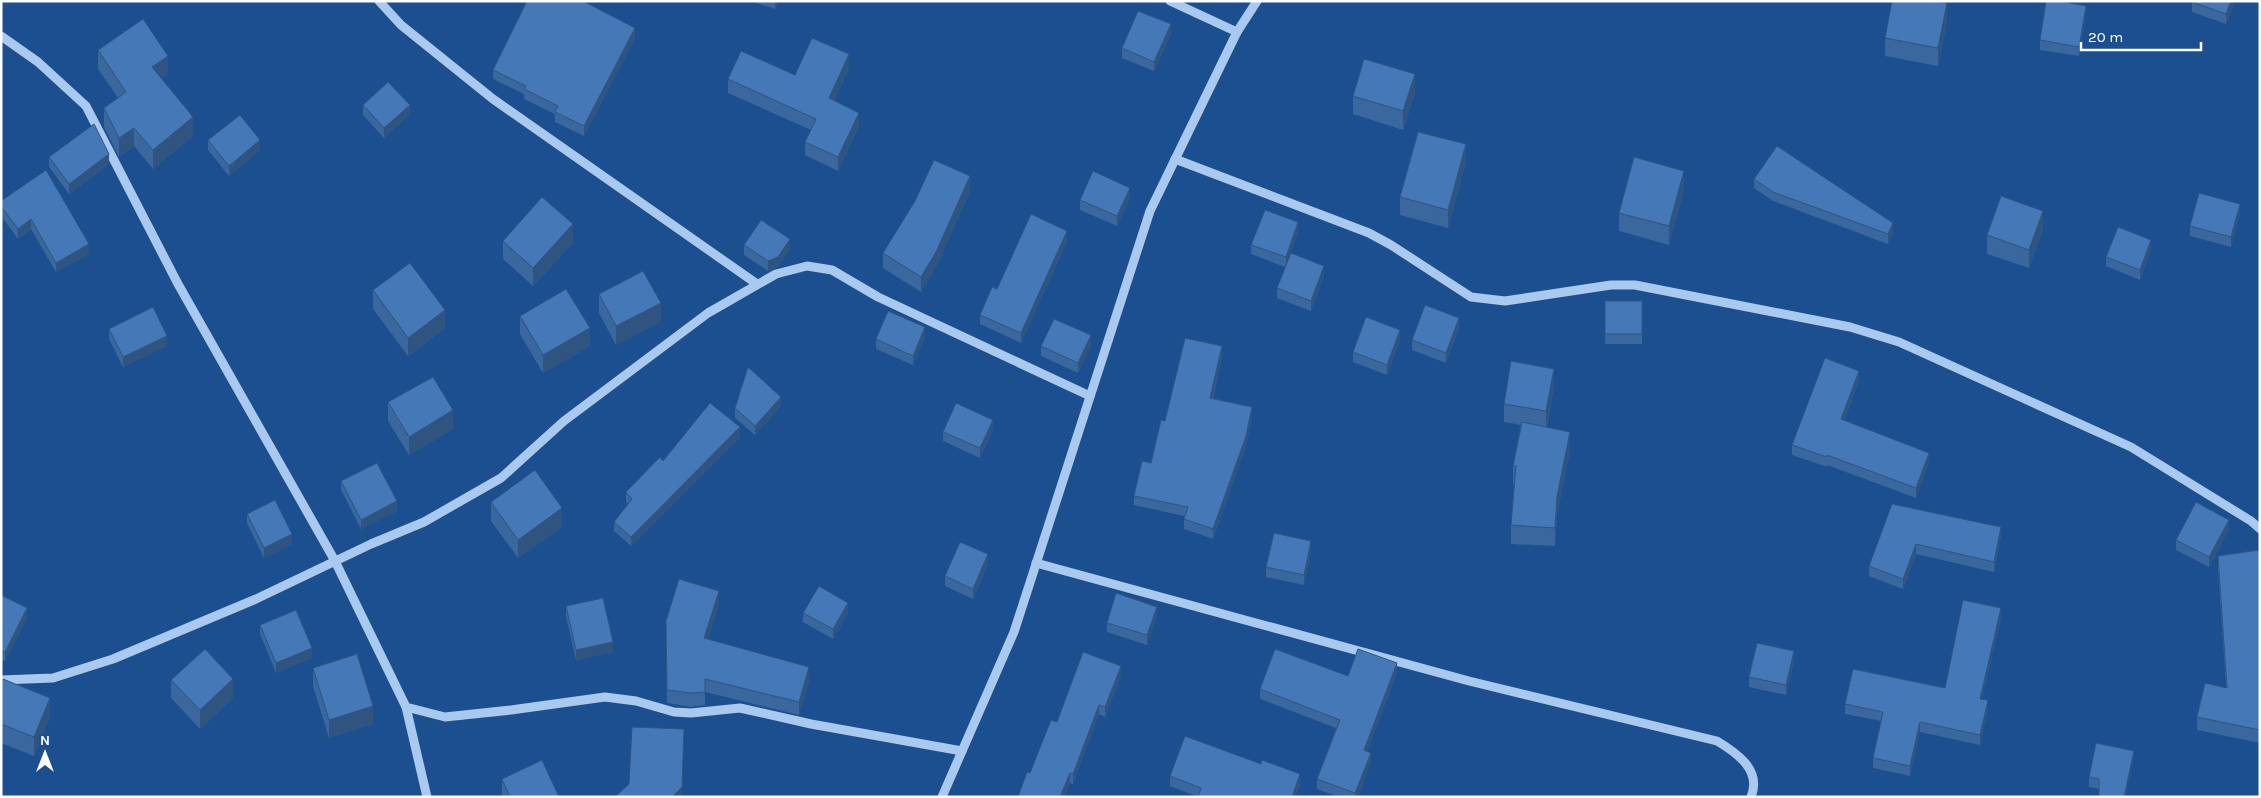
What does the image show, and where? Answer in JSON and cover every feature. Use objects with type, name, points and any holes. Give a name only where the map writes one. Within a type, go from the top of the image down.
[{"type":"street","points":[[379,1],[401,25],[493,98],[757,284]]},
{"type":"street","points":[[1170,1],[1237,32]]},
{"type":"street","points":[[942,797],[1014,632],[1150,211],[1237,32],[1257,1]]},
{"type":"street","points":[[1,36],[38,62],[86,106],[178,284],[335,561],[406,707],[427,797]]},
{"type":"street","points":[[1175,159],[1370,233],[1472,297],[1505,301],[1611,286],[1635,285],[1850,327],[1899,342],[2131,447],[2256,520],[2260,529]]},
{"type":"street","points":[[1,680],[53,678],[113,659],[256,599],[335,561],[424,522],[501,478],[564,421],[708,313],[776,274],[807,266],[832,270],[878,297],[1090,396]]},
{"type":"street","points":[[1036,563],[1469,680],[1717,741],[1738,754],[1749,767],[1754,790],[1751,797]]},
{"type":"street","points":[[406,707],[445,717],[605,697],[636,701],[682,712],[740,708],[811,724],[962,751]]},
{"type":"building","points":[[527,1],[583,1],[635,28],[584,126],[555,112],[558,106],[524,89],[526,86],[493,70]]},
{"type":"building","points":[[1892,1],[1938,1],[1947,3],[1938,48],[1885,38]]},
{"type":"building","points":[[2046,1],[2060,1],[2086,6],[2079,47],[2040,40]]},
{"type":"building","points":[[2192,1],[2231,1],[2226,14]]},
{"type":"building","points":[[1138,11],[1171,24],[1154,62],[1122,48]]},
{"type":"building","points":[[143,19],[168,56],[152,67],[193,117],[153,150],[134,128],[119,138],[104,108],[126,92],[98,50]]},
{"type":"building","points":[[812,38],[849,54],[829,98],[859,113],[838,157],[805,142],[816,119],[728,79],[741,51],[795,75]]},
{"type":"building","points":[[1364,59],[1415,74],[1403,111],[1353,96]]},
{"type":"building","points":[[388,82],[410,105],[384,128],[363,105]]},
{"type":"building","points":[[240,115],[260,140],[229,166],[208,140]]},
{"type":"building","points":[[94,124],[109,154],[69,184],[49,157]]},
{"type":"building","points":[[1418,132],[1466,144],[1448,210],[1400,197]]},
{"type":"building","points":[[1777,146],[1893,223],[1888,234],[1773,192],[1754,179]]},
{"type":"building","points":[[1634,157],[1684,171],[1669,226],[1619,213]]},
{"type":"building","points":[[934,160],[970,176],[936,252],[921,277],[883,253],[915,201]]},
{"type":"building","points":[[46,170],[89,244],[56,263],[31,219],[18,229],[1,206],[1,201]]},
{"type":"building","points":[[1093,171],[1130,188],[1117,216],[1080,200]]},
{"type":"building","points":[[2199,193],[2240,204],[2231,237],[2190,226]]},
{"type":"building","points":[[2001,196],[2043,211],[2029,250],[1987,235]]},
{"type":"building","points":[[542,197],[573,224],[533,268],[503,241]]},
{"type":"building","points":[[1265,210],[1298,222],[1286,257],[1251,245]]},
{"type":"building","points":[[1031,214],[1067,231],[1021,333],[980,315],[992,287],[997,289]]},
{"type":"building","points":[[761,220],[790,239],[778,257],[768,261],[744,245]]},
{"type":"building","points":[[2118,227],[2151,240],[2140,270],[2106,257]]},
{"type":"building","points":[[1291,253],[1324,266],[1311,301],[1277,288]]},
{"type":"building","points":[[410,263],[445,310],[408,338],[373,290]]},
{"type":"building","points":[[643,271],[661,303],[616,326],[599,294]]},
{"type":"building","points":[[566,289],[590,328],[543,355],[520,316]]},
{"type":"building","points":[[1605,301],[1642,301],[1642,334],[1605,334]]},
{"type":"building","points":[[1425,305],[1459,318],[1446,353],[1412,340]]},
{"type":"building","points":[[153,307],[167,336],[123,357],[109,329]]},
{"type":"building","points":[[888,311],[925,327],[913,356],[876,339]]},
{"type":"building","points":[[1366,317],[1400,330],[1387,365],[1353,352]]},
{"type":"building","points":[[1054,319],[1091,335],[1078,363],[1041,346]]},
{"type":"building","points":[[1185,338],[1222,346],[1210,398],[1252,407],[1246,436],[1213,529],[1184,519],[1188,507],[1134,496],[1142,461],[1151,463],[1161,420],[1165,421]]},
{"type":"building","points":[[1825,358],[1859,371],[1841,419],[1929,453],[1916,488],[1827,455],[1827,457],[1792,445]]},
{"type":"building","points":[[1511,361],[1554,369],[1546,411],[1504,404]]},
{"type":"building","points":[[748,367],[781,397],[755,426],[735,408]]},
{"type":"building","points":[[433,377],[453,410],[409,437],[388,402]]},
{"type":"building","points":[[710,403],[740,427],[631,537],[614,522],[632,499],[626,492],[660,457],[663,461]]},
{"type":"building","points":[[956,403],[993,420],[980,448],[943,432]]},
{"type":"building","points":[[1522,422],[1570,432],[1557,496],[1555,528],[1511,525],[1516,466],[1513,466]]},
{"type":"building","points":[[377,463],[397,501],[361,520],[341,481]]},
{"type":"building","points":[[535,470],[562,508],[518,540],[491,502]]},
{"type":"building","points":[[275,500],[292,534],[264,548],[247,514]]},
{"type":"building","points":[[2196,502],[2229,520],[2209,557],[2176,540]]},
{"type":"building","points":[[1892,504],[2001,527],[1994,562],[1916,544],[1903,579],[1869,566]]},
{"type":"building","points":[[1274,533],[1311,541],[1304,575],[1266,567]]},
{"type":"building","points":[[960,542],[988,554],[973,589],[945,576]]},
{"type":"building","points":[[2259,550],[2260,730],[2197,717],[2205,683],[2227,688],[2218,556]]},
{"type":"building","points":[[679,579],[719,591],[704,638],[809,667],[799,702],[705,679],[705,692],[691,693],[667,690],[666,621]]},
{"type":"building","points":[[819,586],[848,603],[833,629],[803,613]]},
{"type":"building","points":[[1116,593],[1157,607],[1147,635],[1107,623]]},
{"type":"building","points":[[1,595],[27,608],[5,652],[1,650]]},
{"type":"building","points":[[603,598],[613,642],[576,650],[566,606]]},
{"type":"building","points":[[1963,600],[2001,608],[1980,699],[1988,700],[1980,735],[1920,722],[1910,766],[1873,758],[1883,712],[1845,704],[1853,669],[1945,688]]},
{"type":"building","points":[[296,610],[312,648],[276,663],[260,625]]},
{"type":"building","points":[[1757,643],[1794,651],[1786,685],[1749,677]]},
{"type":"building","points":[[205,649],[233,679],[200,710],[171,680]]},
{"type":"building","points":[[1275,649],[1348,676],[1358,649],[1397,663],[1364,750],[1371,753],[1355,793],[1317,779],[1340,720],[1260,689]]},
{"type":"building","points":[[1083,652],[1121,666],[1105,707],[1099,705],[1073,774],[1070,773],[1060,797],[1018,797],[1027,772],[1030,773],[1051,720],[1057,722]]},
{"type":"building","points":[[357,654],[373,706],[329,720],[313,668]]},
{"type":"building","points":[[3,679],[50,698],[34,737],[1,724],[1,683]]},
{"type":"building","points":[[632,727],[684,729],[682,787],[672,797],[615,797],[629,784]]},
{"type":"building","points":[[1185,736],[1261,764],[1262,760],[1300,774],[1292,797],[1198,797],[1201,788],[1170,776]]},
{"type":"building","points":[[2096,743],[2134,751],[2124,797],[2099,797],[2099,779],[2089,777]]},
{"type":"building","points":[[542,760],[559,797],[510,797],[502,779]]}]
